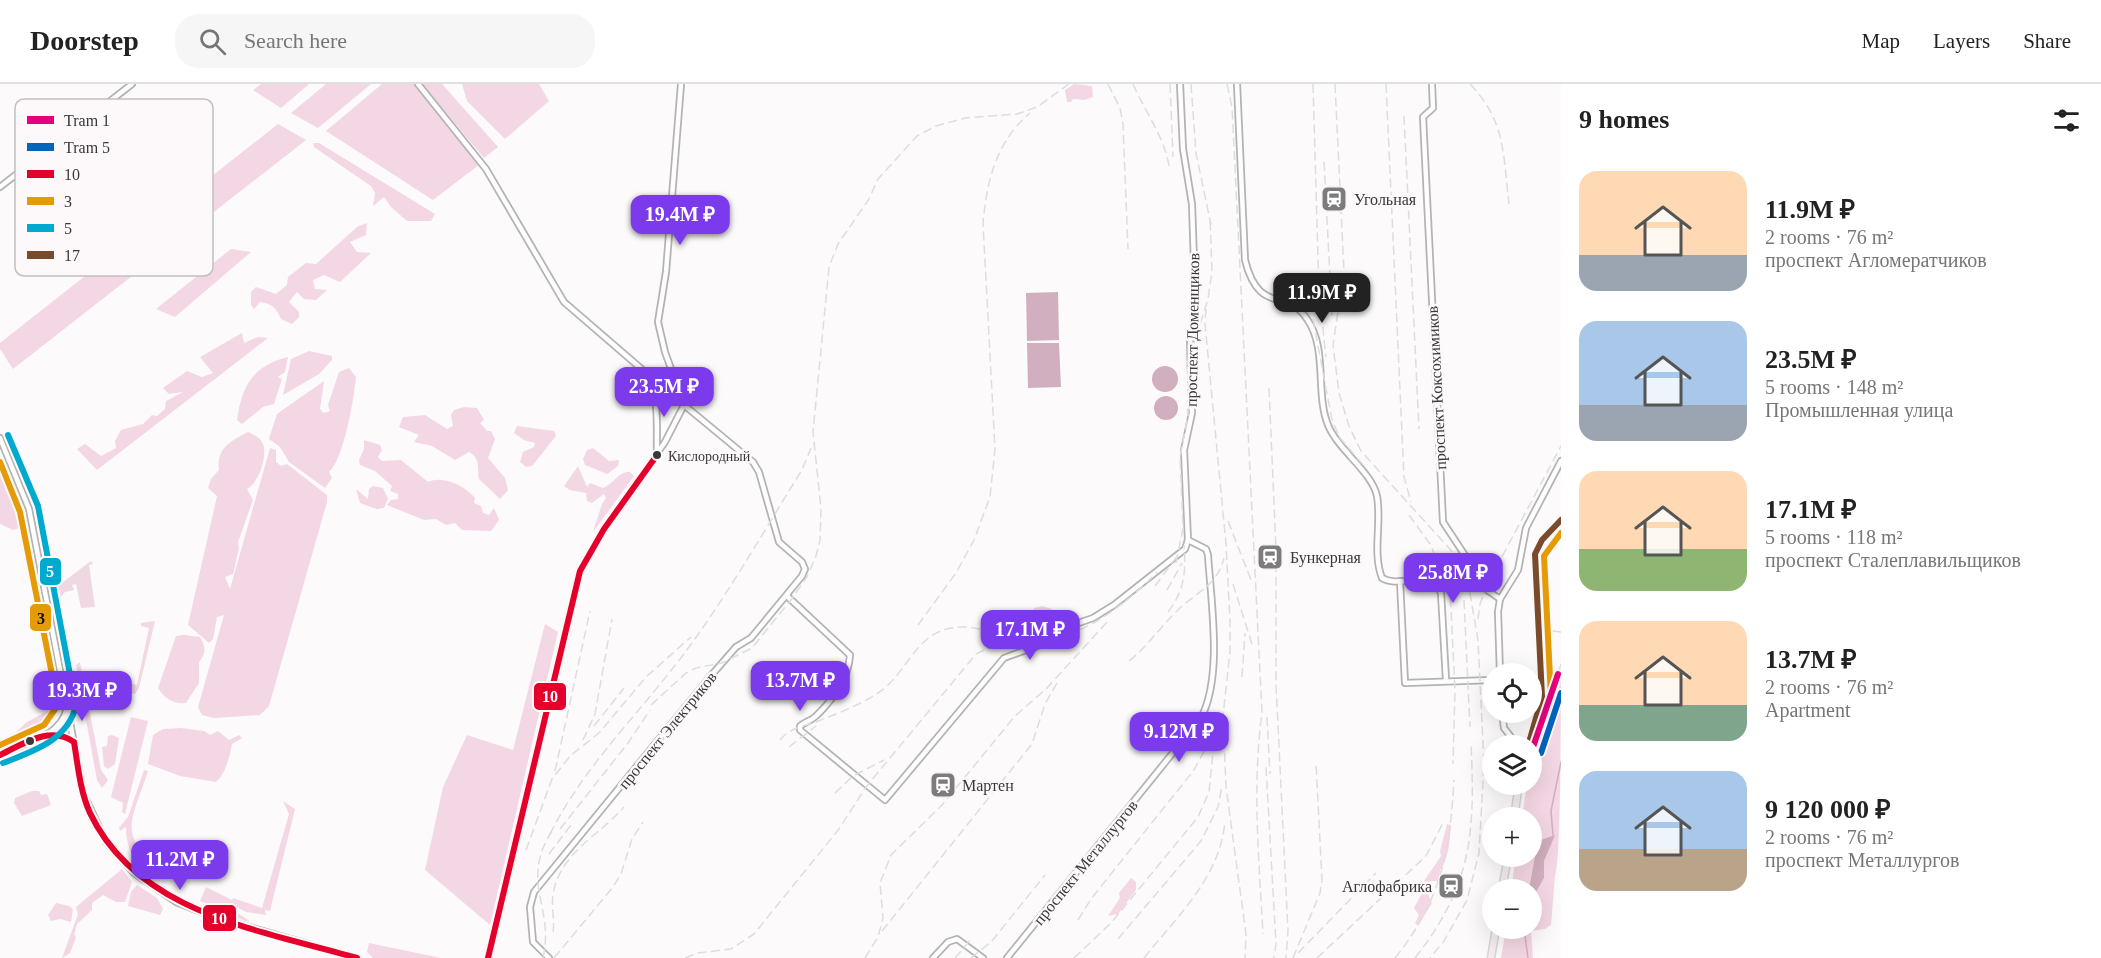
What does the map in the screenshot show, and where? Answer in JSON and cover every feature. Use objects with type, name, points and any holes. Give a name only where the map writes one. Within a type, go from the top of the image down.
[{"type":"main road","points":[[1531,735],[1542,697],[1535,554],[1542,540],[1561,520]]},
{"type":"main road","points":[[1491,958],[1494,939]]},
{"type":"street","points":[[113,99],[132,84]]},
{"type":"street","points":[[418,84],[486,169],[564,302],[644,371],[652,383],[657,401],[657,455]]},
{"type":"street","points":[[488,958],[580,571],[604,529],[657,455],[684,405],[664,352],[658,322],[666,272],[681,84]]},
{"type":"street","name":"проспект Доменщиков","points":[[1180,84],[1183,149],[1192,204],[1196,320],[1190,341],[1192,413],[1184,450],[1188,540]]},
{"type":"street","points":[[1237,84],[1245,260],[1250,281],[1263,294],[1296,308],[1307,319],[1318,353],[1322,402],[1327,423],[1335,440],[1366,478],[1377,496],[1379,570],[1382,578],[1388,581],[1427,580],[1438,587],[1446,680]]},
{"type":"street","name":"проспект Коксохимиков","points":[[1432,84],[1433,108],[1423,117],[1443,522],[1468,560],[1476,583],[1500,599]]},
{"type":"street","points":[[0,187],[15,175]]},
{"type":"street","name":"проспект Электриков","points":[[549,958],[533,942],[530,906],[534,892],[717,668],[736,646],[752,638],[787,596],[805,569],[802,562],[779,542],[759,472],[746,455],[684,405]]},
{"type":"street","points":[[0,438],[30,509],[84,795],[95,822],[114,852],[145,883],[176,902],[211,916],[357,958]]},
{"type":"street","points":[[1500,663],[1498,612],[1500,599],[1518,570],[1526,528],[1561,461]]},
{"type":"street","points":[[787,596],[850,655],[846,675],[838,687],[815,717],[800,726],[800,730],[885,800],[999,662],[1040,645],[1067,627],[1114,605],[1185,549],[1188,540]]},
{"type":"street","name":"проспект Металлургов","points":[[1007,958],[1201,718],[1207,707],[1212,689],[1208,555],[1206,549],[1188,540]]},
{"type":"street","points":[[1400,581],[1406,683],[1482,680]]},
{"type":"street","points":[[0,755],[47,734],[61,723],[67,706]]},
{"type":"street","points":[[47,734],[60,733],[74,742]]},
{"type":"street","points":[[933,958],[948,942],[961,940],[983,958]]},
{"type":"shaded area","points":[[261,84],[309,84],[281,108],[253,90]]},
{"type":"shaded area","points":[[326,84],[371,84],[318,128],[291,113]]},
{"type":"shaded area","points":[[382,84],[415,84],[480,164],[433,200],[326,131]]},
{"type":"shaded area","points":[[422,84],[442,84],[498,147],[484,158]]},
{"type":"shaded area","points":[[462,84],[539,84],[549,101],[505,139],[467,101]]},
{"type":"shaded area","points":[[1074,84],[1092,86],[1093,97],[1084,100],[1073,99],[1067,102],[1065,90]]},
{"type":"shaded area","points":[[278,124],[306,140],[213,213],[213,175]]},
{"type":"shaded area","points":[[313,143],[319,143],[435,214],[431,221],[407,221],[391,207],[384,197],[373,206],[375,193],[371,186],[314,147]]},
{"type":"shaded area","points":[[367,223],[366,235],[350,242],[357,252],[371,253],[340,282],[324,275],[313,280],[315,289],[327,290],[316,300],[304,299],[297,292],[289,302],[299,312],[299,317],[292,324],[281,319],[271,305],[260,302],[254,309],[251,305],[251,292],[256,287],[276,294],[287,285],[288,277],[306,263],[316,264],[357,227]]},
{"type":"shaded area","points":[[231,249],[251,252],[175,317],[156,309],[197,276],[213,276],[213,263]]},
{"type":"shaded area","points":[[85,276],[132,276],[13,369],[0,349],[0,343]]},
{"type":"shaded area","points":[[1058,292],[1059,340],[1027,341],[1026,293]]},
{"type":"shaded area","points":[[242,333],[244,343],[258,337],[268,338],[97,470],[77,449],[85,444],[101,456],[116,448],[115,441],[121,430],[143,424],[152,415],[157,416],[165,409],[166,401],[183,392],[169,394],[163,388],[187,371],[202,377],[213,373],[200,357]]},
{"type":"shaded area","points":[[1027,343],[1059,343],[1061,387],[1028,388]]},
{"type":"shaded area","points":[[309,351],[332,356],[332,360],[319,374],[283,395],[291,359]]},
{"type":"shaded area","points":[[288,357],[285,372],[278,377],[282,379],[274,404],[263,407],[242,424],[237,420],[239,408],[251,379],[266,366]]},
{"type":"shaded area","points":[[1165,366],[1174,370],[1178,379],[1174,388],[1165,392],[1156,388],[1152,379],[1156,370]]},
{"type":"shaded area","points":[[349,368],[356,377],[351,413],[344,442],[329,472],[332,478],[325,488],[289,462],[280,447],[269,439],[277,414],[324,381],[320,409],[323,413],[330,411],[328,405],[339,372]]},
{"type":"shaded area","points":[[1166,396],[1175,399],[1178,408],[1175,417],[1166,420],[1157,417],[1154,408],[1157,399]]},
{"type":"shaded area","points":[[464,407],[477,408],[484,420],[480,423],[487,431],[491,431],[495,439],[488,458],[505,478],[508,490],[500,499],[479,479],[478,464],[469,452],[455,460],[432,446],[414,442],[419,435],[399,427],[403,417],[425,415],[447,429],[453,426],[451,415],[454,410]]},
{"type":"shaded area","points":[[517,426],[554,431],[556,436],[532,466],[526,467],[520,462],[523,452],[534,447],[535,443],[524,440],[514,433]]},
{"type":"shaded area","points":[[248,432],[257,436],[262,442],[264,455],[255,482],[247,489],[253,500],[238,542],[239,548],[233,574],[225,577],[230,589],[270,448],[276,450],[276,462],[281,466],[287,464],[327,495],[327,502],[269,706],[260,715],[214,718],[202,715],[198,707],[224,615],[217,617],[213,639],[209,643],[188,625],[217,496],[208,488],[211,479],[219,470],[222,451],[231,442]]},
{"type":"shaded area","points":[[364,440],[380,445],[382,450],[378,457],[382,461],[401,460],[428,482],[447,481],[466,489],[475,498],[474,503],[481,506],[483,513],[489,515],[494,508],[499,520],[491,531],[462,530],[455,523],[446,525],[436,519],[424,520],[387,505],[391,500],[398,499],[398,494],[390,491],[392,486],[375,471],[360,465]]},
{"type":"shaded area","points":[[593,448],[609,461],[619,460],[618,466],[607,474],[585,465],[583,459],[587,450]]},
{"type":"shaded area","points":[[578,466],[587,487],[590,483],[603,488],[626,472],[634,476],[593,532],[606,498],[604,494],[592,503],[587,501],[586,493],[570,490],[564,486]]},
{"type":"shaded area","points":[[0,469],[25,526],[13,530],[0,524]]},
{"type":"shaded area","points":[[373,486],[383,488],[388,499],[384,508],[376,509],[360,503],[356,489],[368,499],[369,489]]},
{"type":"shaded area","points":[[91,561],[93,564],[89,565],[95,607],[81,608],[76,584],[72,585],[74,590],[65,592],[59,599],[58,586]]},
{"type":"shaded area","points":[[1042,606],[1052,609],[1053,615],[1044,621],[1047,627],[1038,632],[1022,627],[1035,616],[1034,608]]},
{"type":"shaded area","points":[[155,621],[139,688],[135,694],[124,692],[121,686],[125,682],[137,685],[149,628],[141,626],[141,623]]},
{"type":"shaded area","points":[[545,624],[558,632],[490,925],[425,870],[443,787],[467,735],[513,750]]},
{"type":"shaded area","points":[[176,636],[200,637],[204,650],[199,662],[199,683],[186,703],[177,703],[170,700],[158,688]]},
{"type":"shaded area","points":[[80,662],[101,770],[108,780],[102,788],[97,780],[76,665]]},
{"type":"shaded area","points":[[1561,668],[1557,865],[1551,925],[1542,929],[1542,879],[1513,879],[1514,867],[1542,867],[1542,807],[1524,807],[1525,795],[1542,795],[1542,735],[1540,735]]},
{"type":"shaded area","points":[[55,707],[45,730],[44,726],[38,728],[0,749],[0,746],[17,737],[16,732],[27,722]]},
{"type":"shaded area","points":[[131,717],[148,721],[125,814],[122,812],[123,803],[111,797]]},
{"type":"shaded area","points":[[181,728],[204,731],[210,735],[218,731],[229,740],[239,735],[242,738],[232,744],[224,770],[216,782],[180,776],[148,764],[153,735],[163,729]]},
{"type":"shaded area","points":[[108,736],[119,738],[115,764],[108,769],[104,766],[102,747],[107,746]]},
{"type":"shaded area","points":[[144,770],[148,771],[133,814],[133,836],[149,858],[165,870],[162,877],[140,866],[128,845],[126,827],[120,831],[119,828],[128,817]]},
{"type":"shaded area","points":[[32,791],[39,791],[41,795],[47,794],[51,805],[22,816],[14,803],[15,798]]},
{"type":"shaded area","points":[[283,801],[295,809],[270,911],[265,910],[266,915],[246,912],[233,905],[234,911],[250,921],[245,921],[200,901],[206,887],[232,900],[233,898],[262,908],[289,814]]},
{"type":"shaded area","points":[[1447,824],[1451,825],[1447,855],[1440,870],[1439,881],[1431,881],[1428,894],[1432,903],[1418,926],[1415,923],[1419,915],[1414,908],[1421,895],[1418,890],[1441,856],[1440,851]]},
{"type":"shaded area","points":[[1555,835],[1544,861],[1542,882],[1542,879],[1531,879],[1533,867],[1542,867],[1542,840]]},
{"type":"shaded area","points":[[122,869],[132,882],[125,902],[116,902],[103,895],[92,903],[92,910],[77,924],[74,935],[76,937],[70,953],[62,958],[78,914],[76,907]]},
{"type":"shaded area","points":[[1131,878],[1136,882],[1136,890],[1118,914],[1108,916],[1120,898],[1119,893]]},
{"type":"shaded area","points":[[137,885],[157,898],[163,909],[160,915],[128,906],[131,892]]},
{"type":"shaded area","points":[[56,903],[73,909],[71,922],[60,919],[51,921],[48,915]]},
{"type":"shaded area","points":[[1504,939],[1532,939],[1533,958],[1501,958]]},
{"type":"shaded area","points":[[369,943],[441,958],[373,958],[367,952]]},
{"type":"waterway","points":[[1553,835],[1551,811],[1561,762]]},
{"type":"waterway","points":[[1525,939],[1528,958]]},
{"type":"tram line","points":[[1547,672],[1546,639],[1553,631],[1561,632]]},
{"type":"tram line","points":[[1558,674],[1561,664]]},
{"type":"tram line","name":"1","points":[[1537,735],[1558,674]]},
{"type":"tram line","name":"5","points":[[1542,750],[1561,693]]},
{"type":"railway","points":[[651,705],[686,673],[696,668],[722,663],[752,648],[807,577],[820,540],[821,508],[813,432],[829,267],[838,244],[869,199],[878,179],[917,136],[936,126],[965,118],[1017,114],[1037,107],[1069,84]]},
{"type":"railway","points":[[1108,84],[1120,108],[1123,124],[1128,249]]},
{"type":"railway","points":[[1133,84],[1159,134],[1169,166]]},
{"type":"railway","points":[[1170,84],[1173,157]]},
{"type":"railway","points":[[1191,84],[1196,153],[1211,225]]},
{"type":"railway","points":[[1227,84],[1232,107],[1262,713],[1257,795],[1263,934]]},
{"type":"railway","points":[[1313,84],[1319,293],[1326,357]]},
{"type":"railway","points":[[1335,84],[1344,271],[1333,345],[1339,393],[1349,426],[1361,451],[1458,558],[1468,582],[1478,640],[1484,763],[1479,853],[1467,900],[1444,941],[1430,958]]},
{"type":"railway","points":[[1386,84],[1404,477],[1411,502]]},
{"type":"railway","points":[[1470,84],[1482,98],[1497,125],[1504,154],[1509,204]]},
{"type":"railway","points":[[918,625],[956,573],[974,540],[990,497],[995,449],[983,223],[987,192],[995,163],[1009,136],[1030,113]]},
{"type":"railway","points":[[1404,116],[1419,429]]},
{"type":"railway","points":[[1324,162],[1332,315]]},
{"type":"railway","points":[[1176,563],[1183,528],[1180,457],[1188,415],[1188,362],[1208,299],[1212,271],[1210,218]]},
{"type":"railway","points":[[1206,309],[1205,324],[1226,544],[1230,621],[1230,651],[1223,716],[1226,787],[1246,934],[1245,958]]},
{"type":"railway","points":[[1313,319],[1332,420],[1340,438],[1364,466]]},
{"type":"railway","points":[[1269,388],[1276,549],[1276,685],[1288,931],[1286,958]]},
{"type":"railway","points":[[1478,619],[1480,604],[1488,583],[1561,446]]},
{"type":"railway","points":[[550,834],[564,808],[597,761],[704,626],[802,470],[811,448]]},
{"type":"railway","points":[[1409,515],[1430,544],[1450,589],[1455,690],[1453,764]]},
{"type":"railway","points":[[1228,521],[1251,580]]},
{"type":"railway","points":[[1168,612],[1178,596],[1183,580],[1184,545]]},
{"type":"railway","points":[[1155,586],[1178,555]]},
{"type":"railway","points":[[1129,661],[1178,610],[1211,582],[1221,568],[1224,558]]},
{"type":"railway","points":[[1167,590],[1182,563]]},
{"type":"railway","points":[[685,958],[698,953],[731,949],[754,934],[839,829],[866,787],[976,654],[994,647],[1039,642],[1079,630],[1121,605],[1157,572]]},
{"type":"railway","points":[[1233,584],[1252,644]]},
{"type":"railway","points":[[1464,600],[1470,727]]},
{"type":"railway","points":[[555,771],[590,611]]},
{"type":"railway","points":[[583,740],[595,714],[612,619]]},
{"type":"railway","points":[[865,958],[878,937],[883,918],[880,883],[891,855],[942,805],[1015,716],[1046,689],[1108,621]]},
{"type":"railway","points":[[780,740],[792,730],[848,709],[878,693],[896,677],[918,648],[936,633],[956,627],[966,627],[1018,639]]},
{"type":"railway","points":[[1242,677],[1245,633]]},
{"type":"railway","points":[[526,850],[552,779],[570,756],[599,733],[646,677],[691,637]]},
{"type":"railway","points":[[882,931],[1032,744],[1045,704],[1057,683]]},
{"type":"railway","points":[[594,726],[624,688]]},
{"type":"railway","points":[[560,829],[628,743],[650,710]]},
{"type":"railway","points":[[1267,717],[1270,774]]},
{"type":"railway","points":[[1074,958],[1111,923],[1198,817],[1209,792],[1216,721]]},
{"type":"railway","points":[[789,747],[816,726]]},
{"type":"railway","points":[[1078,920],[1091,899],[1194,770],[1210,740]]},
{"type":"railway","points":[[1415,958],[1449,906],[1466,856],[1472,803],[1471,742]]},
{"type":"railway","points":[[835,793],[853,776],[884,760]]},
{"type":"railway","points":[[1293,958],[1320,893],[1322,880],[1316,763]]},
{"type":"railway","points":[[1266,767],[1276,944],[1274,958]]},
{"type":"railway","points":[[1395,958],[1423,916],[1440,874],[1450,830],[1454,780]]},
{"type":"railway","points":[[1118,939],[1201,841],[1218,807],[1222,786]]},
{"type":"railway","points":[[553,932],[553,895],[563,868],[581,846],[624,807]]},
{"type":"railway","points":[[1144,958],[1183,911],[1206,878],[1215,860],[1225,821]]},
{"type":"railway","points":[[554,958],[613,887],[621,874],[632,839],[643,822]]},
{"type":"railway","points":[[1317,958],[1426,856],[1443,823]]},
{"type":"railway","points":[[549,854],[571,825]]},
{"type":"railway","points":[[543,958],[545,923],[538,879],[539,863],[554,828]]},
{"type":"railway","points":[[1298,953],[1376,873]]},
{"type":"railway","points":[[971,958],[991,942],[1045,875]]},
{"type":"railway","points":[[955,958],[972,938]]},
{"type":"transit line","name":"5","points":[[3,763],[37,749],[57,736],[72,718],[76,706],[38,506],[8,435]]},
{"type":"transit line","name":"10","points":[[488,958],[580,571],[604,529],[657,455]]},
{"type":"transit line","name":"3","points":[[0,462],[20,512],[58,705],[44,725],[0,745]]},
{"type":"transit line","name":"17","points":[[1531,735],[1542,697],[1535,554],[1542,540],[1561,520]]},
{"type":"transit line","name":"3","points":[[1541,735],[1551,698],[1544,556],[1561,533]]},
{"type":"transit line","name":"10","points":[[0,755],[46,736],[56,735],[74,742],[82,787],[90,813],[111,847],[138,874],[170,896],[206,913],[282,938],[357,958]]},
{"type":"place","name":"Угольная","points":[[1334,199]]},
{"type":"place","name":"Кислородный","points":[[657,455]]},
{"type":"place","name":"Бункерная","points":[[1270,557]]},
{"type":"place","name":"Мартен","points":[[943,785]]},
{"type":"place","name":"Аглофабрика","points":[[1451,886]]}]
